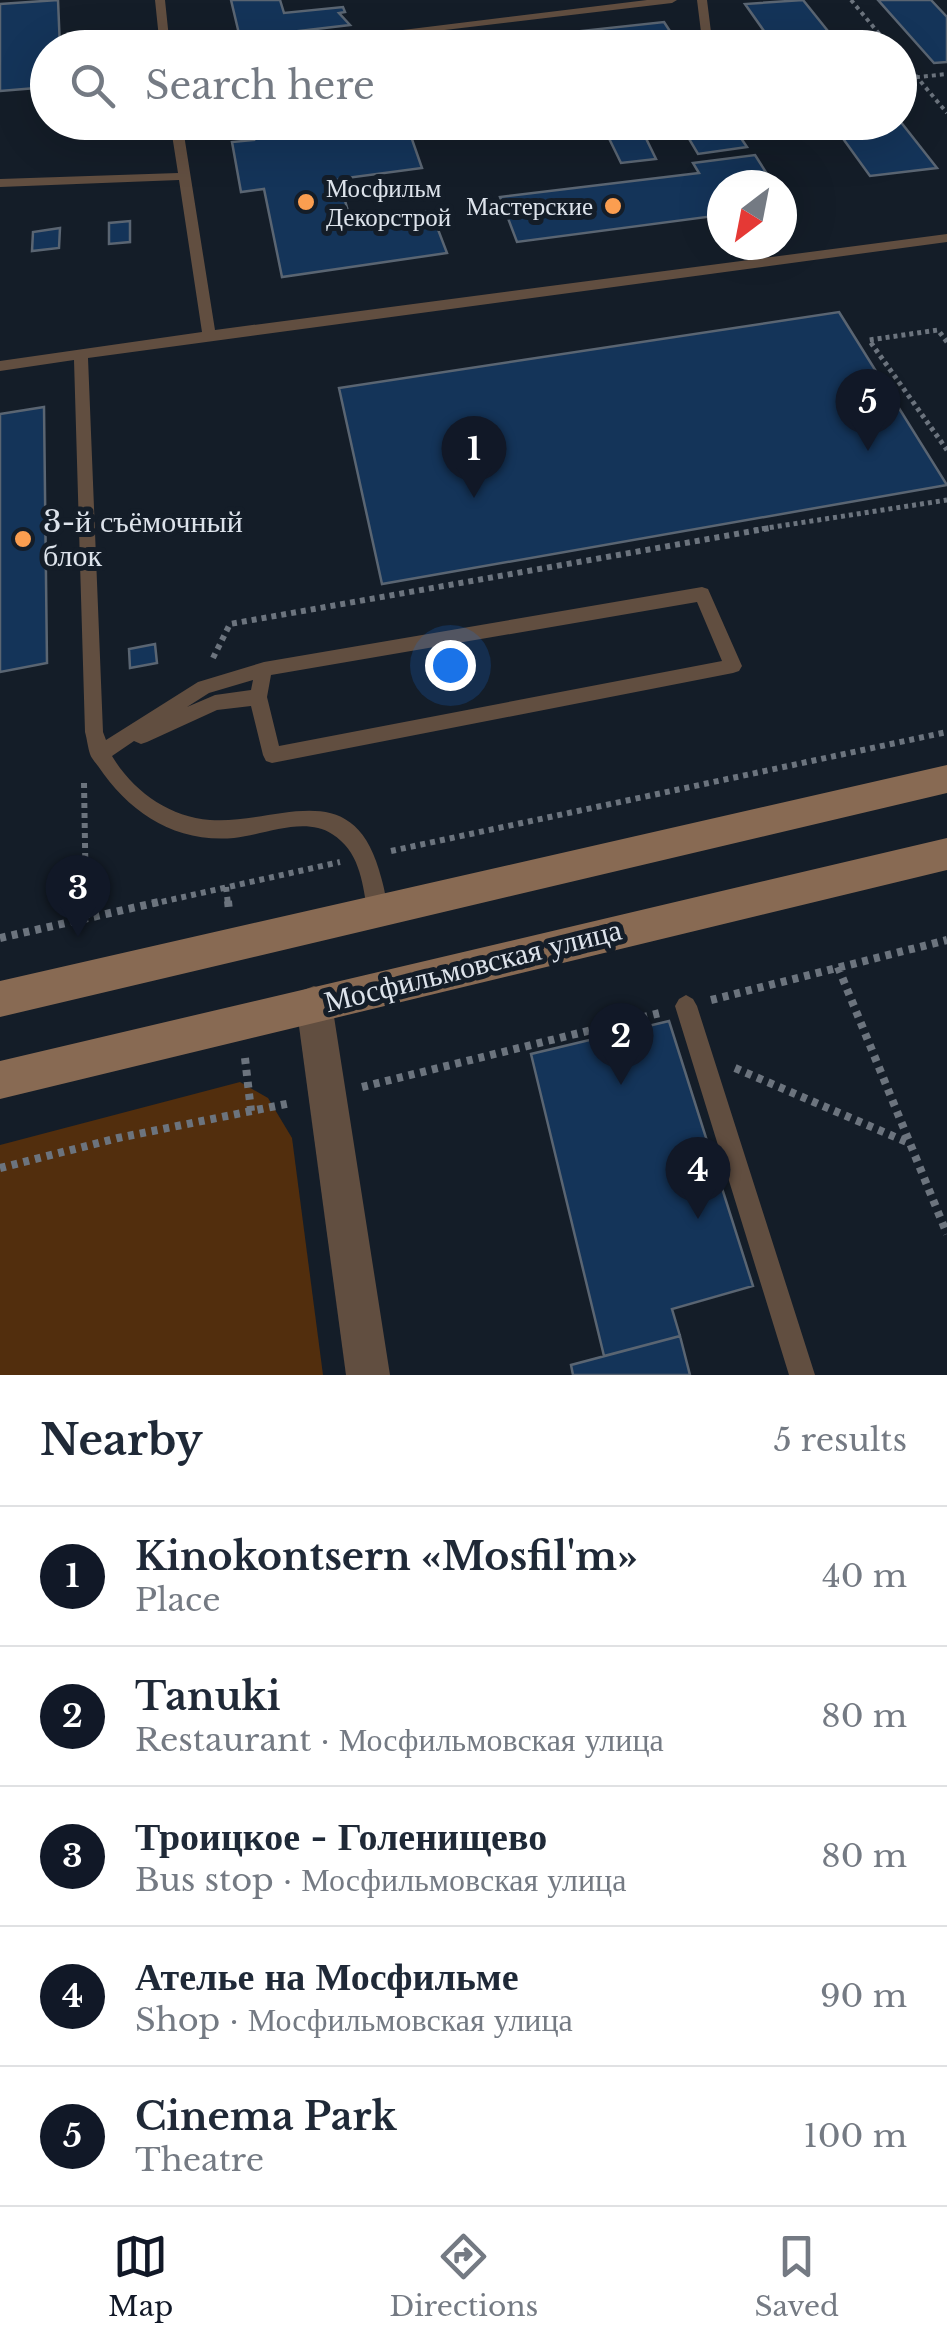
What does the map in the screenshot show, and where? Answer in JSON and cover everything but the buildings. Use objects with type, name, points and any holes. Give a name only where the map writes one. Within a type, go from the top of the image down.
[{"type":"main road","points":[[0,998],[947,779]]},
{"type":"main road","name":"Мосфильмовская улица","points":[[0,1080],[947,854]]},
{"type":"street","points":[[314,1004],[368,1375]]},
{"type":"lane","points":[[160,0],[163,30]]},
{"type":"lane","points":[[416,30],[672,0]]},
{"type":"lane","points":[[702,0],[706,30]]},
{"type":"lane","points":[[179,140],[208,334]]},
{"type":"lane","points":[[0,183],[184,176]]},
{"type":"lane","points":[[0,366],[208,334],[947,238]]},
{"type":"lane","points":[[81,354],[94,732],[99,754],[132,796],[176,822],[207,830],[236,830],[271,820],[304,818],[330,824],[350,836],[366,857],[377,908]]},
{"type":"lane","points":[[99,754],[204,687],[264,670],[702,594],[733,666],[272,755],[258,697],[264,670]]},
{"type":"lane","points":[[99,754],[215,704],[258,697]]},
{"type":"lane","points":[[686,1006],[802,1375]]},
{"type":"path","points":[[851,0],[876,30]]},
{"type":"path","points":[[917,77],[947,74]]},
{"type":"path","points":[[917,77],[947,113]]},
{"type":"path","points":[[947,342],[938,330],[869,340],[947,450]]},
{"type":"path","points":[[212,660],[230,624],[660,545],[947,500]]},
{"type":"path","points":[[0,938],[947,732]]},
{"type":"path","points":[[84,783],[86,918]]},
{"type":"path","points":[[0,1168],[118,1138],[326,1095],[947,940]]},
{"type":"path","points":[[838,967],[947,1234]]},
{"type":"path","points":[[701,1053],[910,1142]]},
{"type":"shaded area","points":[[240,1082],[268,1098],[292,1138],[323,1375],[0,1375],[0,1145]]},
{"type":"place","name":"Мосфильм Декорстрой","points":[[306,202]]},
{"type":"place","name":"Мастерские","points":[[613,206]]},
{"type":"place","name":"Cinema Park","points":[[868,451]]},
{"type":"place","name":"Kinokontsern «Mosfil'm»","points":[[474,498]]},
{"type":"place","name":"3-й съёмочный блок","points":[[23,539]]},
{"type":"place","name":"Троицкое - Голенищево","points":[[78,937]]},
{"type":"place","name":"Tanuki","points":[[621,1085]]},
{"type":"place","name":"Ателье на Мосфильме","points":[[698,1219]]}]
